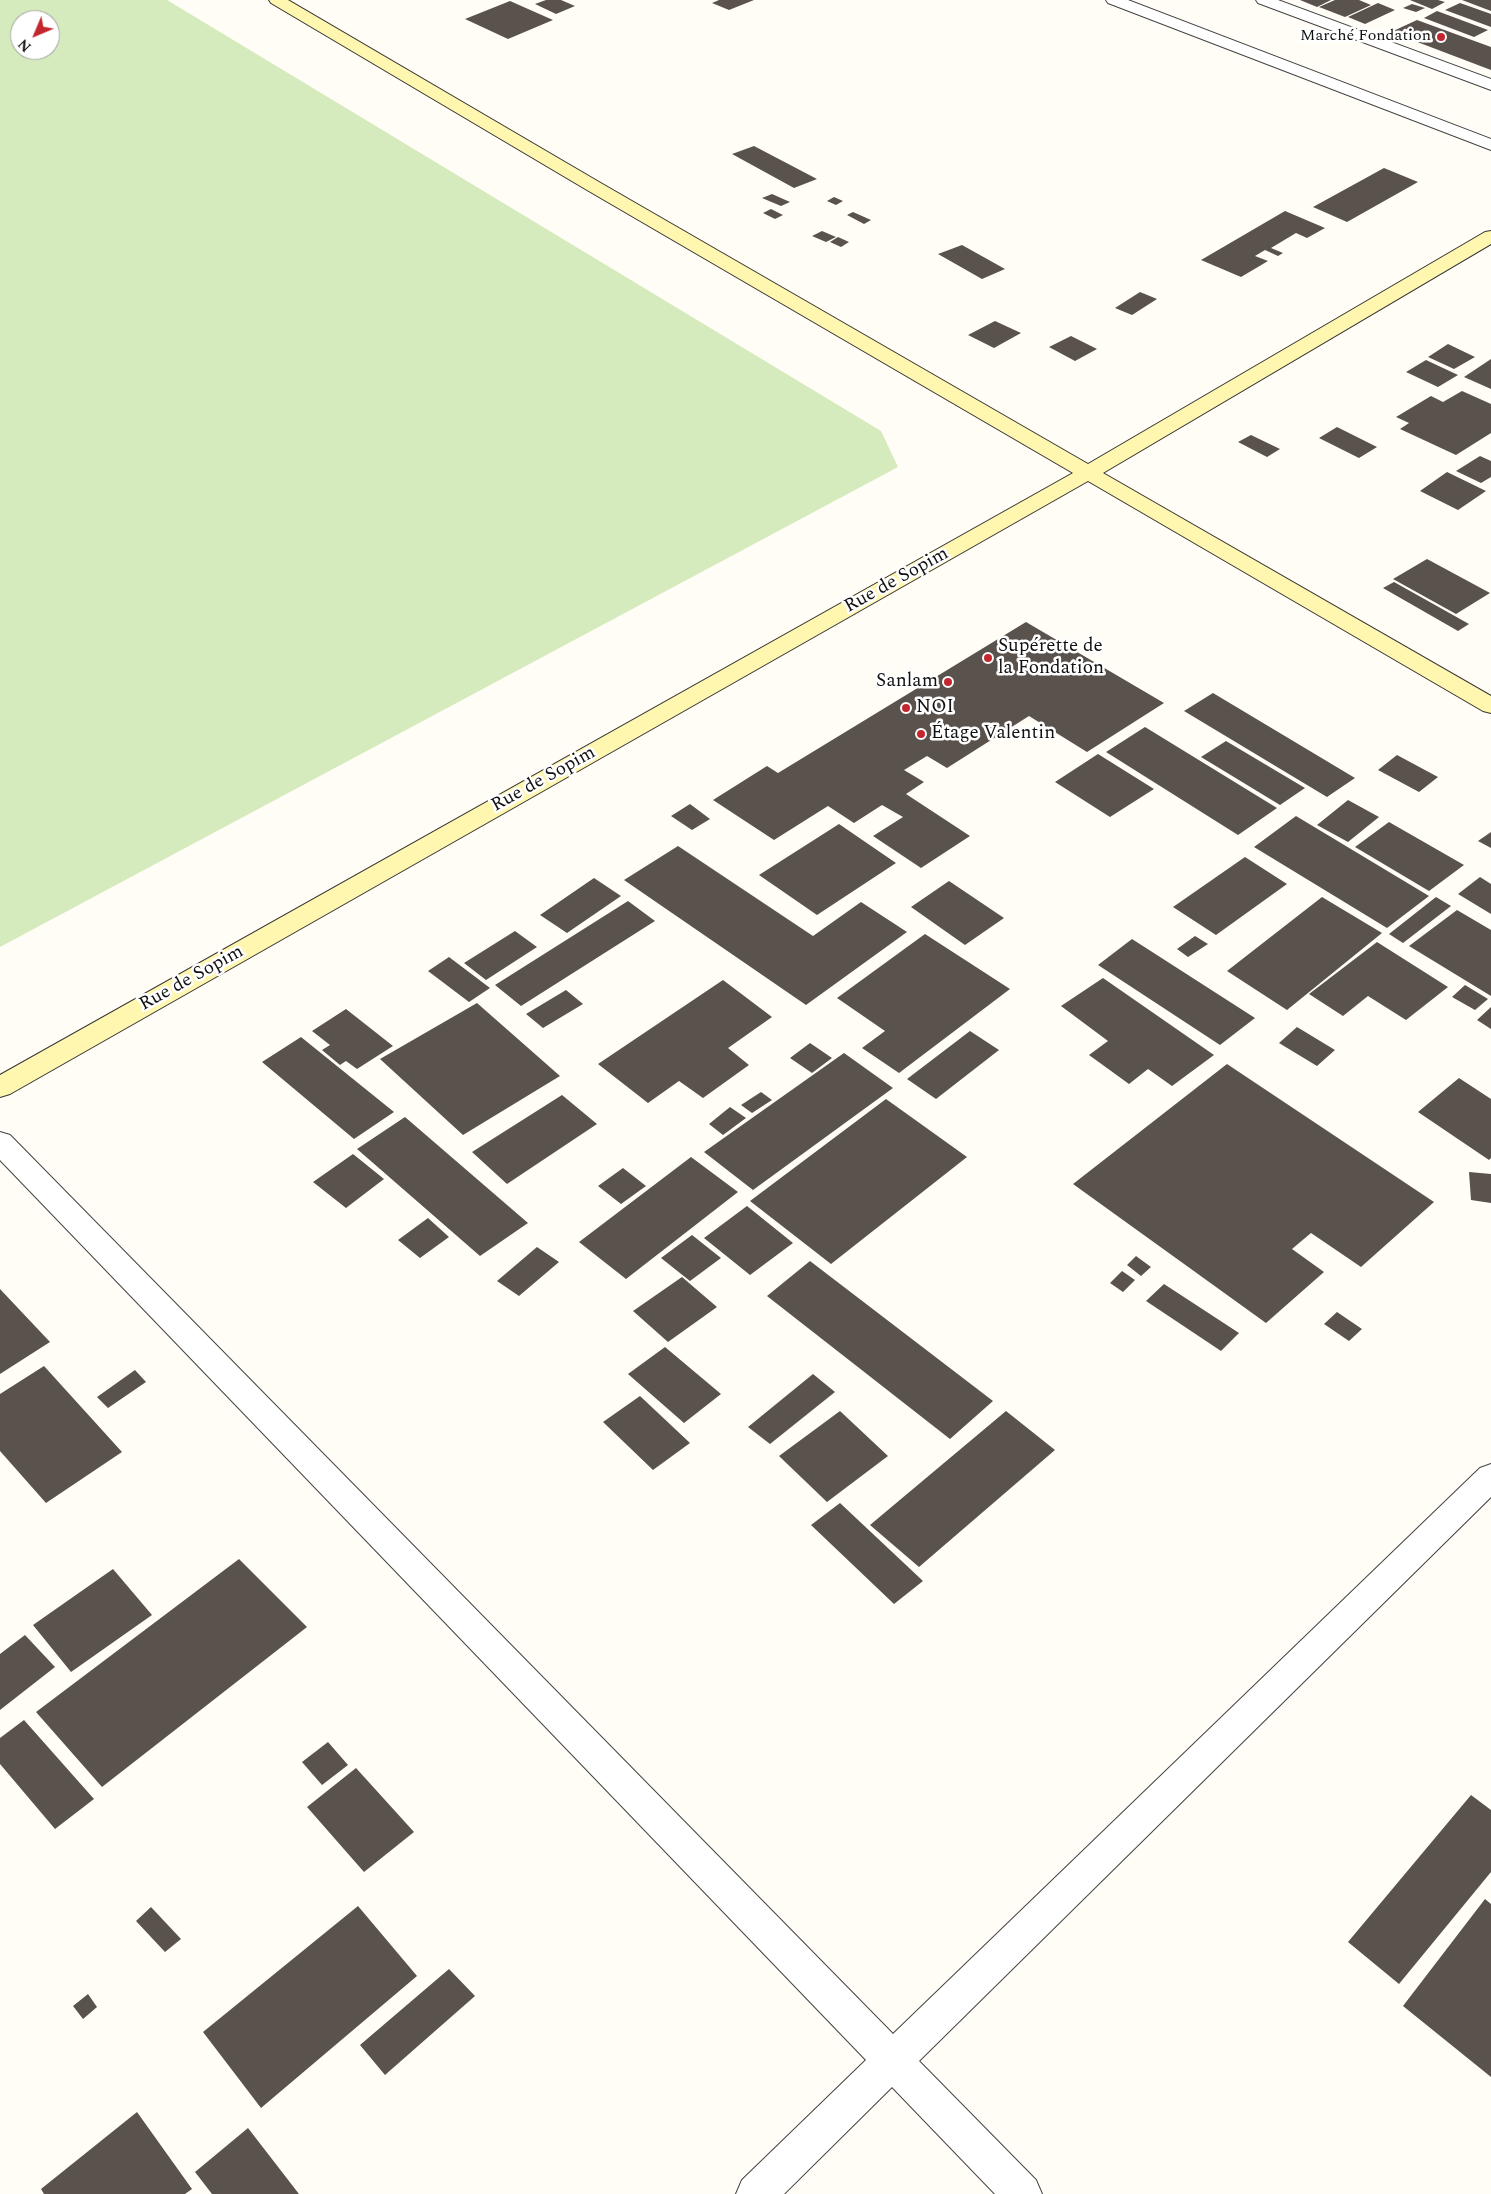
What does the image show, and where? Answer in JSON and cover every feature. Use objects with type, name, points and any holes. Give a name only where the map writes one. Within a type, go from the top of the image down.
[{"type":"main road","points":[[277,0],[593,186],[1491,706]]},
{"type":"main road","name":"Rue de Sopim","points":[[0,1087],[1089,472],[1491,236]]},
{"type":"street","points":[[1114,0],[1491,144]]},
{"type":"street","points":[[1264,0],[1491,85]]},
{"type":"street","points":[[0,1142],[1022,2194]]},
{"type":"street","points":[[756,2194],[1491,1477]]},
{"type":"green space","points":[[0,0],[167,0],[881,431],[898,467],[0,947]]},
{"type":"building","points":[[546,0],[561,0],[575,6],[556,14],[535,4]]},
{"type":"building","points":[[719,0],[754,0],[729,10],[712,3]]},
{"type":"building","points":[[1300,0],[1331,0],[1317,7]]},
{"type":"building","points":[[1335,0],[1359,0],[1371,5],[1345,17],[1319,7]]},
{"type":"building","points":[[1410,0],[1438,0],[1445,2],[1432,9]]},
{"type":"building","points":[[1462,0],[1491,0],[1491,11]]},
{"type":"building","points":[[510,1],[553,20],[508,39],[465,19]]},
{"type":"building","points":[[1378,3],[1395,10],[1365,24],[1348,17]]},
{"type":"building","points":[[1460,3],[1491,14],[1491,27],[1445,10]]},
{"type":"building","points":[[1412,4],[1425,8],[1416,12],[1403,8]]},
{"type":"building","points":[[1437,11],[1488,30],[1474,37],[1424,18]]},
{"type":"building","points":[[1417,20],[1491,47],[1491,70],[1391,32]]},
{"type":"building","points":[[754,146],[817,179],[794,188],[732,154]]},
{"type":"building","points":[[1384,168],[1418,182],[1347,222],[1313,207]]},
{"type":"building","points":[[772,194],[790,202],[781,206],[762,198]]},
{"type":"building","points":[[834,197],[843,201],[836,205],[827,201]]},
{"type":"building","points":[[771,209],[783,215],[775,219],[763,213]]},
{"type":"building","points":[[1285,211],[1325,228],[1307,238],[1296,233],[1271,248],[1283,253],[1278,256],[1265,250],[1255,256],[1268,261],[1241,277],[1201,260]]},
{"type":"building","points":[[853,212],[871,220],[864,224],[847,215]]},
{"type":"building","points":[[822,231],[836,237],[826,242],[812,236]]},
{"type":"building","points":[[838,237],[849,242],[841,247],[830,242]]},
{"type":"building","points":[[962,245],[1005,269],[982,279],[938,254]]},
{"type":"building","points":[[1140,292],[1157,299],[1132,315],[1115,308]]},
{"type":"building","points":[[995,321],[1021,333],[994,348],[968,335]]},
{"type":"building","points":[[1071,336],[1097,349],[1075,361],[1049,347]]},
{"type":"building","points":[[1448,344],[1475,357],[1454,369],[1428,357]]},
{"type":"building","points":[[1491,359],[1491,389],[1464,377]]},
{"type":"building","points":[[1426,360],[1458,375],[1438,387],[1406,372]]},
{"type":"building","points":[[1462,391],[1491,404],[1491,433],[1456,455],[1400,429],[1409,423],[1396,417],[1431,396],[1443,402]]},
{"type":"building","points":[[1337,427],[1377,447],[1359,458],[1319,438]]},
{"type":"building","points":[[1251,435],[1280,449],[1267,457],[1238,442]]},
{"type":"building","points":[[1480,456],[1491,461],[1491,477],[1481,483],[1456,471]]},
{"type":"building","points":[[1447,472],[1486,491],[1458,510],[1420,491]]},
{"type":"building","points":[[1427,559],[1490,593],[1456,614],[1393,579]]},
{"type":"building","points":[[1394,582],[1469,624],[1458,631],[1383,588]]},
{"type":"building","name":"Étage Valentin","points":[[1026,622],[1164,703],[1087,752],[1029,716],[947,768],[927,756],[904,770],[924,782],[906,794],[970,836],[921,868],[873,836],[903,817],[882,805],[854,823],[828,806],[774,840],[713,800],[767,766],[778,773]]},
{"type":"building","points":[[1213,693],[1355,778],[1327,797],[1184,711]]},
{"type":"building","points":[[1145,727],[1277,808],[1238,835],[1106,752]]},
{"type":"building","points":[[1226,741],[1305,788],[1280,805],[1201,757]]},
{"type":"building","points":[[1098,754],[1154,789],[1110,817],[1055,782]]},
{"type":"building","points":[[1397,755],[1438,777],[1419,792],[1378,770]]},
{"type":"building","points":[[1348,800],[1379,817],[1348,842],[1317,825]]},
{"type":"building","points":[[690,804],[710,819],[692,830],[671,816]]},
{"type":"building","points":[[1296,816],[1429,896],[1387,928],[1254,847]]},
{"type":"building","points":[[1389,822],[1464,865],[1429,891],[1355,847]]},
{"type":"building","points":[[839,824],[896,863],[817,915],[759,875]]},
{"type":"building","points":[[1491,832],[1491,848],[1478,841]]},
{"type":"building","points":[[678,846],[813,936],[861,902],[907,932],[806,1005],[624,880]]},
{"type":"building","points":[[1245,857],[1287,884],[1216,935],[1173,907]]},
{"type":"building","points":[[1480,877],[1491,884],[1491,914],[1458,894]]},
{"type":"building","points":[[594,878],[621,896],[567,933],[540,915]]},
{"type":"building","points":[[949,881],[1004,918],[965,945],[911,907]]},
{"type":"building","points":[[1322,897],[1382,933],[1287,1010],[1227,971]]},
{"type":"building","points":[[1436,897],[1451,906],[1403,943],[1389,934]]},
{"type":"building","points":[[628,901],[655,921],[521,1006],[495,985]]},
{"type":"building","points":[[1457,910],[1491,930],[1491,996],[1409,946]]},
{"type":"building","points":[[515,931],[537,947],[486,980],[464,963]]},
{"type":"building","points":[[925,934],[1010,989],[899,1073],[862,1048],[885,1031],[837,998]]},
{"type":"building","points":[[1195,936],[1208,944],[1188,957],[1177,949]]},
{"type":"building","points":[[1132,939],[1255,1018],[1220,1045],[1098,965]]},
{"type":"building","points":[[1377,942],[1448,987],[1406,1020],[1368,996],[1343,1016],[1309,994]]},
{"type":"building","points":[[449,957],[490,988],[469,1002],[428,971]]},
{"type":"building","points":[[1103,978],[1214,1055],[1172,1086],[1148,1069],[1129,1084],[1089,1055],[1108,1041],[1061,1006]]},
{"type":"building","points":[[723,980],[772,1017],[728,1048],[749,1065],[703,1098],[679,1081],[648,1103],[598,1064]]},
{"type":"building","points":[[1465,985],[1488,999],[1475,1010],[1452,997]]},
{"type":"building","points":[[566,990],[583,1004],[543,1028],[526,1014]]},
{"type":"building","points":[[477,1003],[560,1076],[463,1135],[380,1059]]},
{"type":"building","points":[[1491,1007],[1491,1029],[1477,1020]]},
{"type":"building","points":[[346,1009],[393,1046],[357,1069],[346,1061],[340,1065],[322,1050],[330,1045],[312,1031]]},
{"type":"building","points":[[1297,1027],[1335,1050],[1317,1066],[1279,1043]]},
{"type":"building","points":[[970,1031],[999,1050],[936,1099],[907,1079]]},
{"type":"building","points":[[301,1037],[394,1112],[354,1139],[262,1062]]},
{"type":"building","points":[[810,1043],[832,1058],[812,1073],[790,1058]]},
{"type":"building","points":[[844,1053],[893,1088],[753,1190],[704,1152]]},
{"type":"building","points":[[1227,1064],[1434,1202],[1361,1267],[1311,1233],[1292,1249],[1324,1272],[1266,1323],[1073,1184]]},
{"type":"building","points":[[1459,1078],[1491,1099],[1491,1158],[1489,1160],[1418,1112]]},
{"type":"building","points":[[761,1092],[772,1100],[752,1113],[741,1105]]},
{"type":"building","points":[[562,1095],[597,1124],[507,1184],[472,1152]]},
{"type":"building","points":[[886,1099],[967,1157],[831,1264],[750,1201]]},
{"type":"building","points":[[730,1107],[746,1118],[723,1135],[709,1124]]},
{"type":"building","points":[[405,1117],[528,1223],[480,1256],[357,1149]]},
{"type":"building","points":[[353,1154],[384,1179],[346,1208],[313,1182]]},
{"type":"building","points":[[691,1157],[738,1192],[626,1279],[579,1242]]},
{"type":"building","points":[[623,1168],[646,1186],[621,1204],[598,1186]]},
{"type":"building","points":[[1469,1172],[1491,1174],[1491,1203],[1471,1200]]},
{"type":"building","points":[[747,1206],[793,1243],[750,1275],[704,1238]]},
{"type":"building","points":[[428,1218],[449,1237],[420,1258],[398,1240]]},
{"type":"building","points":[[692,1235],[721,1258],[690,1281],[661,1258]]},
{"type":"building","points":[[537,1247],[559,1262],[519,1296],[497,1281]]},
{"type":"building","points":[[1136,1256],[1151,1267],[1141,1276],[1127,1265]]},
{"type":"building","points":[[810,1261],[993,1401],[950,1439],[767,1296]]},
{"type":"building","points":[[1122,1271],[1135,1280],[1123,1292],[1110,1283]]},
{"type":"building","points":[[682,1277],[717,1307],[668,1342],[633,1311]]},
{"type":"building","points":[[1164,1284],[1239,1333],[1221,1351],[1146,1301]]},
{"type":"building","points":[[0,1289],[50,1342],[0,1374]]},
{"type":"building","points":[[1337,1312],[1362,1329],[1349,1341],[1324,1324]]},
{"type":"building","points":[[665,1347],[721,1394],[684,1423],[628,1374]]},
{"type":"building","points":[[44,1366],[122,1452],[46,1503],[0,1451],[0,1394]]},
{"type":"building","points":[[135,1370],[146,1382],[108,1408],[97,1397]]},
{"type":"building","points":[[813,1374],[835,1392],[770,1444],[748,1427]]},
{"type":"building","points":[[640,1396],[690,1443],[653,1470],[603,1422]]},
{"type":"building","points":[[840,1411],[888,1456],[827,1502],[779,1456]]},
{"type":"building","points":[[1006,1411],[1055,1450],[919,1567],[870,1525]]},
{"type":"building","points":[[840,1503],[923,1581],[894,1604],[811,1525]]},
{"type":"building","points":[[239,1559],[307,1627],[102,1787],[36,1712]]},
{"type":"building","points":[[113,1569],[152,1615],[71,1672],[33,1625]]},
{"type":"building","points":[[25,1635],[55,1667],[0,1710],[0,1654]]},
{"type":"building","points":[[24,1720],[94,1799],[55,1829],[0,1764],[0,1738]]},
{"type":"building","points":[[328,1742],[348,1765],[322,1785],[302,1762]]},
{"type":"building","points":[[356,1768],[414,1832],[364,1872],[307,1807]]},
{"type":"building","points":[[1471,1795],[1491,1810],[1491,1872],[1399,1984],[1348,1942]]},
{"type":"building","points":[[1485,1899],[1491,1904],[1491,2077],[1403,2006]]},
{"type":"building","points":[[358,1906],[417,1976],[261,2108],[203,2032]]},
{"type":"building","points":[[151,1907],[181,1939],[165,1952],[136,1921]]},
{"type":"building","points":[[449,1969],[475,1996],[385,2075],[360,2045]]},
{"type":"building","points":[[88,1994],[97,2007],[83,2019],[73,2006]]},
{"type":"building","points":[[137,2112],[192,2189],[185,2194],[44,2194],[41,2189]]},
{"type":"building","points":[[248,2128],[299,2194],[212,2194],[195,2172]]},
{"type":"place","name":"Marché Fondation","points":[[1441,37]]},
{"type":"place","name":"Supérette de la Fondation","points":[[988,658]]},
{"type":"place","name":"Sanlam","points":[[948,682]]},
{"type":"place","name":"NOI","points":[[906,708]]},
{"type":"place","name":"Étage Valentin","points":[[921,734]]}]
